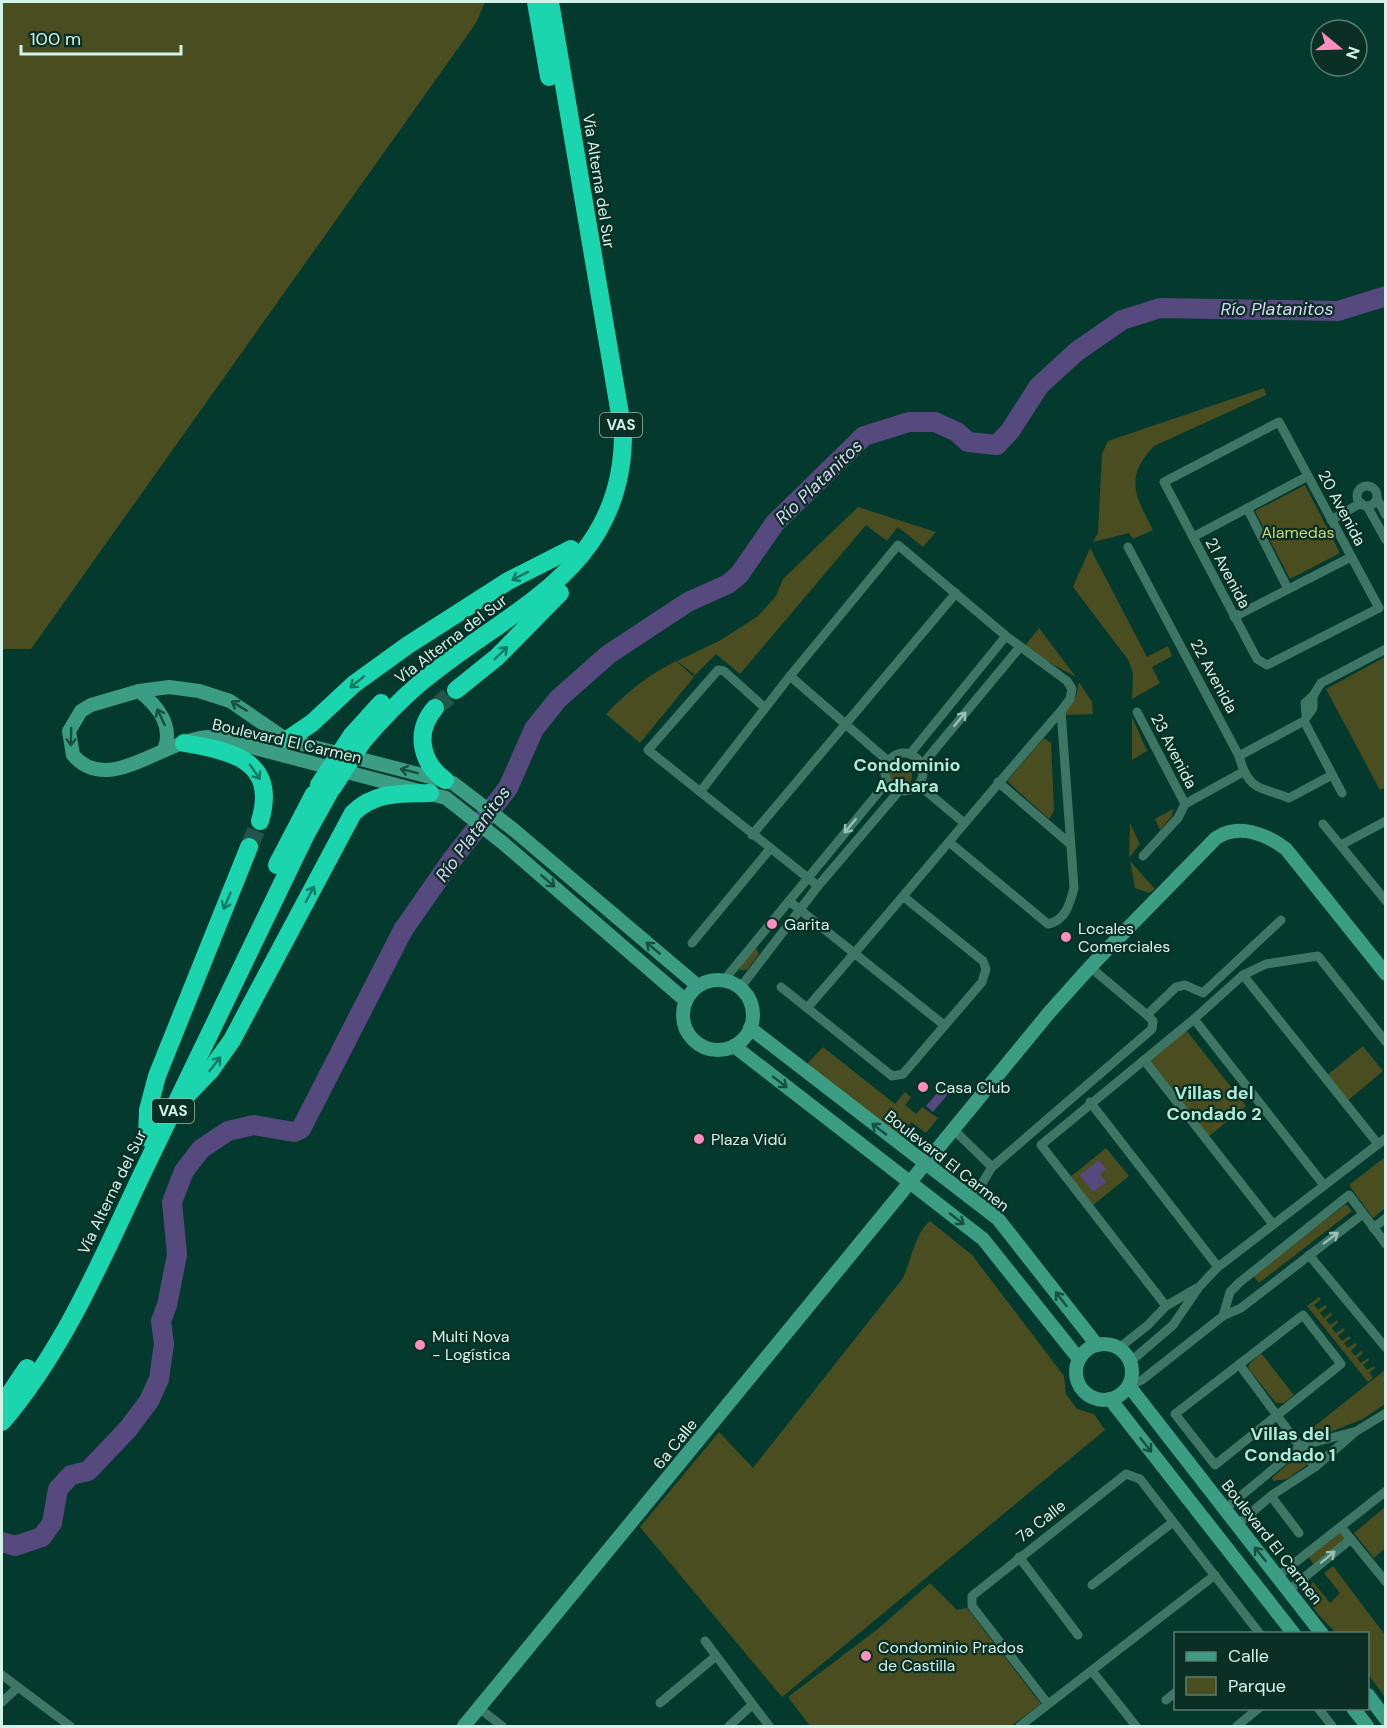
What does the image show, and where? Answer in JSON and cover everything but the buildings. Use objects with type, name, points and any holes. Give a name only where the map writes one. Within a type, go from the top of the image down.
[{"type":"highway","name":"Vía Alterna del Sur","points":[[2,1405],[54,1326],[82,1275],[295,828],[357,739],[411,675],[532,588],[572,549],[599,501],[609,465],[610,432],[536,2]]},
{"type":"highway","name":"Vía Alterna del Sur","points":[[357,739],[421,682],[561,579],[582,555],[602,523],[615,487],[622,454],[622,432],[550,2]]},
{"type":"highway","points":[[456,690],[497,657],[588,560],[613,516],[622,480],[622,454]]},
{"type":"highway","points":[[287,740],[312,723],[354,684],[408,645],[508,581],[572,549]]},
{"type":"highway","points":[[435,708],[424,726],[423,751],[432,770],[445,780]]},
{"type":"highway","points":[[184,743],[232,753],[252,766],[264,788],[265,805],[260,821]]},
{"type":"highway","name":"Vía Alterna del Sur","points":[[2,1422],[18,1403],[44,1364],[70,1319],[175,1107],[306,834],[325,788]]},
{"type":"highway","points":[[175,1107],[210,1071],[232,1040],[353,813],[366,802],[382,795],[430,793]]},
{"type":"highway","points":[[147,1138],[148,1110],[157,1076],[249,847]]},
{"type":"main road","name":"Boulevard El Carmen","points":[[686,1001],[503,843],[446,798],[213,737],[184,743],[102,772],[87,767],[73,754],[69,731],[81,711],[91,705],[139,691],[169,687],[210,693],[238,705],[287,740],[445,780],[464,790],[514,830],[698,986]]},
{"type":"main road","points":[[139,691],[162,715],[167,734],[164,750]]},
{"type":"main road","name":"6a Calle","points":[[464,1726],[1089,967],[1216,838],[1227,832],[1241,831],[1269,838],[1286,849],[1386,974]]},
{"type":"main road","points":[[724,980],[740,988],[750,1002],[753,1019],[747,1035],[734,1046],[713,1050],[694,1041],[684,1022],[686,1001],[698,986],[706,982],[724,980]]},
{"type":"main road","name":"Boulevard El Carmen","points":[[750,1028],[998,1219],[1098,1345]]},
{"type":"main road","points":[[734,1046],[983,1239],[1079,1359]]},
{"type":"main road","points":[[1109,1344],[1119,1348],[1130,1362],[1132,1377],[1129,1386],[1123,1393],[1110,1399],[1095,1399],[1080,1387],[1077,1377],[1079,1359],[1085,1352],[1098,1345],[1109,1344]]},
{"type":"main road","name":"Boulevard El Carmen","points":[[1129,1386],[1320,1632]]},
{"type":"main road","points":[[1110,1399],[1292,1632]]},
{"type":"main road","points":[[1369,1696],[1386,1719]]},
{"type":"main road","points":[[1355,1710],[1367,1726]]},
{"type":"street","name":"20 Avenida","points":[[1164,482],[1279,422],[1378,608],[1275,663]]},
{"type":"street","points":[[1192,537],[1308,476]]},
{"type":"street","name":"21 Avenida","points":[[1164,482],[1260,663],[1267,665],[1275,663]]},
{"type":"street","points":[[1386,515],[1375,490],[1369,486],[1360,489],[1362,502],[1386,540]]},
{"type":"street","points":[[1330,518],[1362,502],[1377,499]]},
{"type":"street","points":[[1247,508],[1288,589]]},
{"type":"street","points":[[700,792],[790,676],[898,545],[1006,636],[1067,681],[1072,689],[1070,699],[1061,711],[963,822],[904,897],[807,1008]]},
{"type":"street","name":"22 Avenida","points":[[1128,548],[1239,756],[1243,772]]},
{"type":"street","points":[[1234,616],[1351,557]]},
{"type":"street","points":[[752,835],[845,721],[956,592]]},
{"type":"street","points":[[910,754],[1006,636]]},
{"type":"street","points":[[922,765],[1020,647]]},
{"type":"street","points":[[1342,793],[1305,718],[1304,705],[1321,683],[1386,650]]},
{"type":"street","points":[[765,708],[724,671],[718,670],[648,750],[818,886]]},
{"type":"street","points":[[790,676],[845,721],[888,761]]},
{"type":"street","points":[[949,842],[1048,924],[1056,922],[1070,907],[1074,888],[1061,711]]},
{"type":"street","name":"23 Avenida","points":[[1137,712],[1185,804]]},
{"type":"street","points":[[1239,756],[1305,718]]},
{"type":"street","points":[[900,753],[910,754],[922,765],[924,776],[919,785],[912,790],[899,791],[888,782],[885,772],[888,761],[900,753]]},
{"type":"street","points":[[1143,856],[1178,818],[1185,804],[1243,772],[1251,783],[1289,798],[1332,775]]},
{"type":"street","points":[[724,980],[888,782]]},
{"type":"street","points":[[998,782],[1069,843]]},
{"type":"street","points":[[919,785],[963,822]]},
{"type":"street","points":[[740,988],[818,886],[899,791]]},
{"type":"street","points":[[1341,845],[1386,821]]},
{"type":"street","points":[[1323,824],[1382,891],[1386,901]]},
{"type":"street","points":[[692,943],[770,849]]},
{"type":"street","points":[[781,987],[892,1076],[910,1068],[982,982],[985,965],[904,897]]},
{"type":"street","points":[[789,901],[856,952],[944,1025]]},
{"type":"street","points":[[1147,1015],[1176,987],[1185,985],[1203,993],[1281,920]]},
{"type":"street","points":[[756,939],[768,950]]},
{"type":"street","points":[[1166,1306],[1041,1145],[1090,1102],[1194,1019],[1243,975],[1266,964],[1318,956],[1386,1042]]},
{"type":"street","points":[[972,1200],[993,1167],[1152,1029],[1153,1021],[1147,1015],[1089,967]]},
{"type":"street","points":[[1130,1362],[1173,1325],[1199,1287],[1218,1267],[1272,1223],[1382,1141],[1243,975]]},
{"type":"street","points":[[1194,1019],[1323,1184]]},
{"type":"street","points":[[1144,1060],[1272,1223]]},
{"type":"street","points":[[1090,1102],[1218,1267]]},
{"type":"street","points":[[953,1130],[993,1167]]},
{"type":"street","points":[[1223,1316],[1230,1292],[1240,1282],[1349,1195],[1386,1244]]},
{"type":"street","points":[[1129,1386],[1142,1380],[1223,1316],[1241,1308],[1363,1214]]},
{"type":"street","points":[[1373,1228],[1386,1218]]},
{"type":"street","points":[[1309,1255],[1386,1348]]},
{"type":"street","points":[[1119,1348],[1148,1325],[1166,1306],[1199,1287]]},
{"type":"street","points":[[1303,1315],[1341,1364],[1215,1465],[1175,1414],[1239,1364],[1303,1315]]},
{"type":"street","points":[[1148,1325],[1159,1338]]},
{"type":"street","points":[[1239,1364],[1315,1467]]},
{"type":"street","points":[[1237,1525],[1271,1495],[1315,1467],[1355,1432],[1386,1413]]},
{"type":"street","points":[[1225,1509],[1301,1446],[1355,1432]]},
{"type":"street","name":"7a Calle","points":[[1048,1704],[972,1606],[974,1592],[1126,1474],[1134,1475],[1173,1522]]},
{"type":"street","points":[[1261,1481],[1299,1533]]},
{"type":"street","points":[[1278,1576],[1386,1491]]},
{"type":"street","points":[[1092,1585],[1173,1522],[1215,1575],[1255,1632]]},
{"type":"street","points":[[1341,1527],[1386,1582]]},
{"type":"street","points":[[1288,1590],[1351,1539]]},
{"type":"street","points":[[1019,1557],[1078,1635]]},
{"type":"street","points":[[1377,1572],[1386,1564]]},
{"type":"street","points":[[1020,1726],[1215,1575]]},
{"type":"street","points":[[705,1641],[769,1726]]},
{"type":"street","points":[[660,1702],[716,1656]]},
{"type":"street","points":[[1092,1671],[1136,1726]]},
{"type":"street","points":[[2,1675],[70,1726]]},
{"type":"street","points":[[2,1702],[18,1687]]},
{"type":"street","points":[[1166,1700],[1174,1694]]},
{"type":"street","points":[[729,1726],[752,1706]]},
{"type":"street","points":[[479,1708],[502,1726]]},
{"type":"street","points":[[1237,1726],[1257,1710]]},
{"type":"street","points":[[1320,1710],[1332,1726]]},
{"type":"green space","points":[[2,2],[485,2],[476,23],[31,649],[2,649]]},
{"type":"green space","points":[[1264,388],[1266,395],[1154,446],[1145,457],[1136,477],[1136,487],[1141,507],[1153,530],[1133,539],[1129,533],[1093,542],[1098,533],[1102,454],[1108,441]]},
{"type":"green space","name":"Alamedas","points":[[1305,485],[1340,553],[1290,579],[1255,511]]},
{"type":"green space","points":[[858,507],[936,532],[923,547],[898,527],[887,541],[866,525],[740,674],[716,654],[695,675],[677,661],[721,640],[758,616],[776,596],[783,579]]},
{"type":"green space","points":[[1090,548],[1147,657],[1168,646],[1172,656],[1152,667],[1160,683],[1132,699],[1133,674],[1129,661],[1073,587]]},
{"type":"green space","points":[[1039,628],[1076,677],[1023,648]]},
{"type":"green space","points":[[1385,657],[1386,787],[1380,790],[1326,689]]},
{"type":"green space","points":[[676,661],[694,677],[640,743],[606,714],[638,684]]},
{"type":"green space","points":[[1079,682],[1092,702],[1093,714],[1064,715],[1076,696]]},
{"type":"green space","points":[[1132,717],[1147,751],[1132,760]]},
{"type":"green space","points":[[1044,738],[1051,743],[1054,811],[1049,819],[1007,781]]},
{"type":"green space","name":"Condominio Adhara","points":[[900,764],[909,767],[912,776],[909,785],[900,788],[891,785],[888,776],[891,767]]},
{"type":"green space","points":[[1173,809],[1172,816],[1160,830],[1155,819]]},
{"type":"green space","points":[[1130,823],[1140,844],[1129,858]]},
{"type":"green space","points":[[1130,861],[1155,889],[1149,893],[1135,888]]},
{"type":"green space","points":[[756,948],[759,954],[747,970],[740,970],[739,967]]},
{"type":"green space","name":"Villas del Condado 2","points":[[1186,1030],[1246,1106],[1208,1137],[1147,1061]]},
{"type":"green space","points":[[1363,1046],[1383,1071],[1346,1102],[1325,1077]]},
{"type":"green space","points":[[823,1047],[895,1104],[905,1092],[911,1097],[905,1105],[916,1114],[922,1107],[938,1118],[926,1133],[911,1122],[899,1139],[805,1066]]},
{"type":"green space","points":[[1106,1148],[1129,1176],[1092,1206],[1069,1178]]},
{"type":"green space","points":[[1385,1157],[1385,1208],[1373,1218],[1349,1185]]},
{"type":"green space","points":[[1346,1204],[1352,1211],[1259,1283],[1253,1276]]},
{"type":"green space","points":[[930,1221],[972,1255],[1064,1376],[1066,1394],[1077,1409],[1094,1414],[1105,1430],[782,1697],[640,1527],[719,1432],[753,1468],[903,1278],[917,1239]]},
{"type":"green space","points":[[1319,1297],[1321,1299],[1314,1305],[1318,1310],[1325,1305],[1327,1307],[1320,1313],[1324,1318],[1331,1312],[1332,1315],[1326,1320],[1330,1325],[1337,1320],[1338,1322],[1332,1328],[1336,1333],[1343,1328],[1345,1330],[1338,1336],[1342,1341],[1349,1336],[1351,1338],[1344,1343],[1348,1348],[1355,1343],[1357,1345],[1351,1351],[1355,1356],[1361,1351],[1363,1353],[1357,1358],[1361,1363],[1368,1358],[1369,1360],[1363,1365],[1367,1370],[1374,1366],[1375,1368],[1369,1373],[1373,1378],[1368,1382],[1307,1306]]},
{"type":"green space","name":"Villas del Condado 1","points":[[1261,1353],[1294,1395],[1284,1403],[1276,1403],[1248,1368]]},
{"type":"green space","name":"Villas del Condado 1","points":[[1385,1370],[1385,1404],[1363,1419],[1305,1442],[1301,1437]]},
{"type":"green space","points":[[1297,1456],[1304,1459],[1307,1465],[1287,1479],[1273,1481],[1272,1478]]},
{"type":"green space","points":[[1385,1507],[1385,1548],[1374,1558],[1354,1533]]},
{"type":"green space","points":[[1341,1527],[1351,1539],[1316,1567],[1306,1554]]},
{"type":"green space","points":[[1333,1566],[1385,1635],[1385,1697],[1369,1675],[1369,1632],[1335,1632],[1319,1616],[1311,1603],[1309,1589],[1313,1582],[1330,1603],[1340,1593],[1324,1573]]},
{"type":"green space","name":"Condominio Prados de Castilla","points":[[930,1583],[957,1610],[967,1608],[1041,1704],[1011,1726],[810,1726],[788,1697],[879,1628]]},
{"type":"shaded area","points":[[939,1091],[948,1094],[933,1112],[926,1106]]},
{"type":"shaded area","points":[[1099,1160],[1106,1169],[1100,1174],[1106,1182],[1093,1192],[1080,1175]]},
{"type":"waterway","name":"Río Platanitos","points":[[2,1542],[15,1546],[42,1537],[52,1523],[58,1489],[71,1475],[88,1471],[128,1429],[149,1401],[159,1379],[164,1344],[161,1321],[167,1305],[177,1255],[172,1202],[184,1171],[201,1149],[228,1131],[254,1125],[294,1132],[301,1129],[403,930],[451,861],[508,788],[534,729],[558,699],[609,654],[688,602],[728,584],[739,575],[775,523],[864,436],[909,422],[935,422],[957,432],[968,442],[997,445],[1010,431],[1039,386],[1076,352],[1122,320],[1160,308],[1338,311],[1386,296]]},
{"type":"tunnel","points":[[435,708],[456,690]]},
{"type":"tunnel","points":[[249,847],[260,821]]},
{"type":"place","name":"Garita","points":[[772,924]]},
{"type":"place","name":"Locales Comerciales","points":[[1066,937]]},
{"type":"place","name":"Casa Club","points":[[923,1087]]},
{"type":"place","name":"Plaza Vidú","points":[[699,1139]]},
{"type":"place","name":"Multi Nova - Logística","points":[[420,1345]]},
{"type":"place","name":"Condominio Prados de Castilla","points":[[866,1656]]},
{"type":"district","name":"Condominio Adhara","points":[[907,775]]},
{"type":"district","name":"Villas del Condado 2","points":[[1214,1103]]},
{"type":"district","name":"Villas del Condado 1","points":[[1290,1444]]}]
